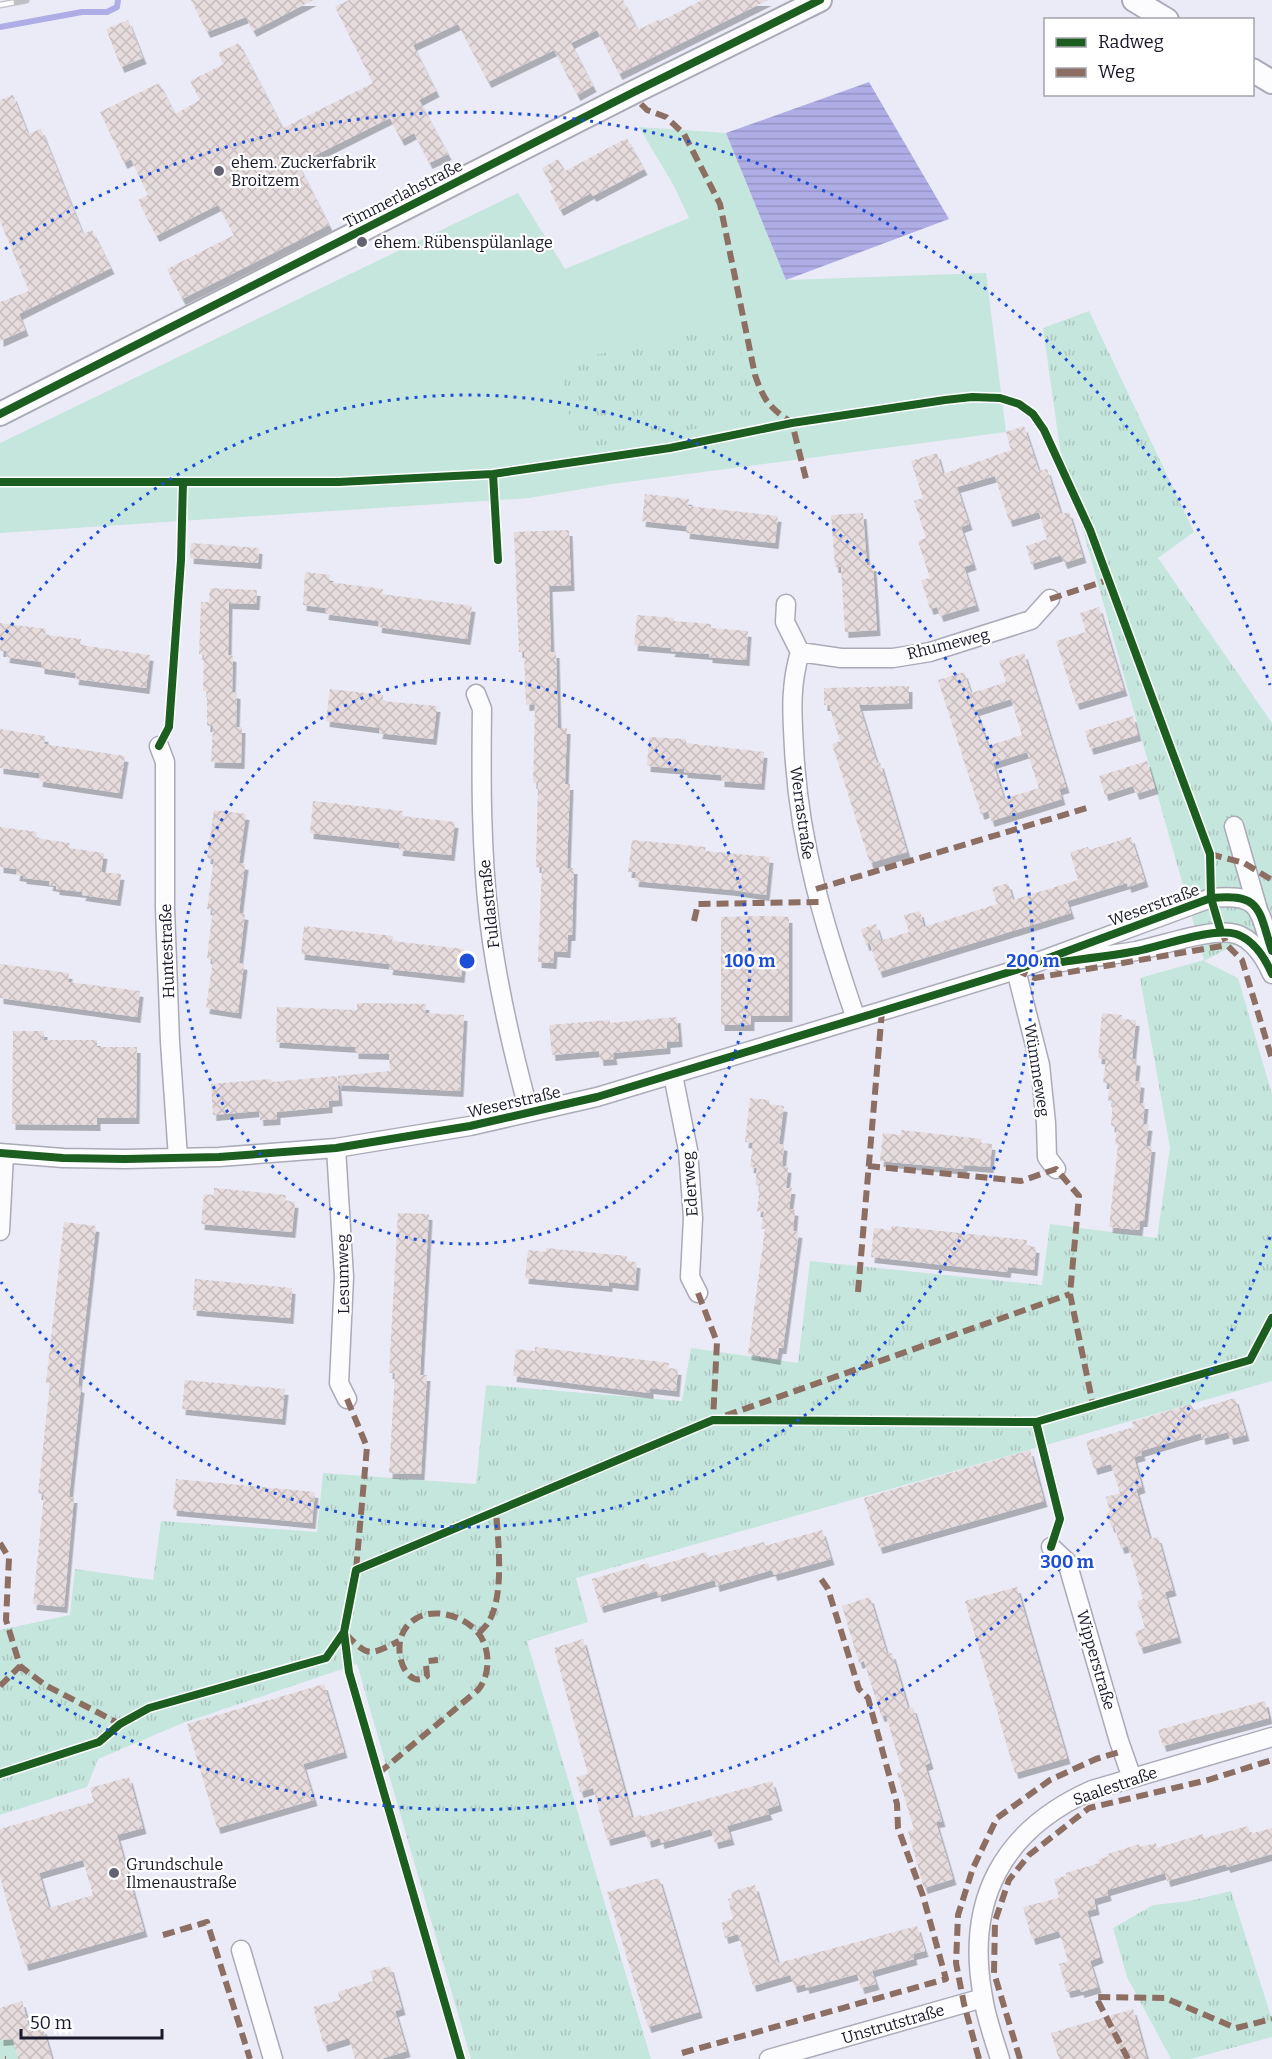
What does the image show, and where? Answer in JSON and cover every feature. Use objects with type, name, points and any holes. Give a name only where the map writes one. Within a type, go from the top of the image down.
[{"type":"main road","name":"Timmerlahstraße","points":[[0,414],[820,0]]},
{"type":"main road","points":[[1134,0],[1164,18]]},
{"type":"main road","points":[[1254,71],[1272,82]]},
{"type":"street","name":"Rhumeweg","points":[[800,652],[842,658],[893,657],[930,652],[1031,620],[1050,599]]},
{"type":"street","points":[[786,604],[785,622],[800,652]]},
{"type":"street","name":"Werrastraße","points":[[800,652],[793,677],[792,710],[797,795],[802,829],[830,945],[856,1019]]},
{"type":"street","name":"Fuldastraße","points":[[476,694],[482,709],[481,815],[489,921],[509,1036],[528,1112]]},
{"type":"street","name":"Huntestraße","points":[[159,746],[165,762],[165,908],[170,1042],[178,1158]]},
{"type":"street","points":[[1234,826],[1272,951]]},
{"type":"street","name":"Weserstraße","points":[[2,1153],[73,1158],[178,1158],[336,1148],[412,1137],[597,1097],[674,1075],[1016,970],[1211,898],[1233,896],[1241,898],[1248,900],[1258,910]]},
{"type":"street","name":"Weserstraße","points":[[1016,970],[1137,951],[1221,932],[1237,934],[1248,940],[1262,954],[1272,974]]},
{"type":"street","name":"Wümmeweg","points":[[1016,970],[1041,1077],[1047,1157],[1056,1169]]},
{"type":"street","name":"Ederweg","points":[[674,1075],[688,1150],[693,1218],[690,1277],[698,1293]]},
{"type":"street","name":"Lesumweg","points":[[336,1148],[344,1277],[339,1383],[347,1399]]},
{"type":"street","points":[[0,1231],[2,1153]]},
{"type":"street","name":"Wipperstraße","points":[[1051,1547],[1067,1562],[1132,1778]]},
{"type":"street","name":"Saalestraße","points":[[1000,2059],[983,1998],[978,1961],[980,1922],[995,1875],[1009,1852],[1024,1834],[1038,1821],[1092,1790],[1272,1737]]},
{"type":"street","points":[[241,1950],[273,2059]]},
{"type":"street","name":"Unstrutstraße","points":[[769,2059],[983,1998]]},
{"type":"green space","points":[[639,127],[726,133],[786,280],[986,273],[1006,432],[612,484],[529,498],[0,533],[0,443],[518,193],[565,269],[689,218],[674,186]]},
{"type":"green space","points":[[1089,311],[1194,532],[1158,558],[1272,723],[1272,925],[1204,961],[1238,978],[1272,1094],[1272,1381],[576,1578],[588,1622],[527,1641],[651,2059],[471,2059],[357,1664],[183,1723],[98,1759],[87,1787],[0,1815],[0,1630],[70,1615],[75,1569],[153,1580],[161,1521],[317,1532],[323,1473],[476,1484],[486,1385],[682,1401],[691,1348],[798,1363],[810,1261],[1042,1285],[1050,1224],[1157,1238],[1170,1148],[1140,978],[1204,960],[1060,449],[1043,328]]},
{"type":"green space","points":[[735,326],[750,383],[768,416],[575,450],[560,362]]},
{"type":"green space","points":[[1231,1891],[1272,2019],[1272,2037],[1191,2059],[1171,2059],[1127,1977],[1113,1928],[1153,1905],[1190,1901]]},
{"type":"green space","points":[[14,2038],[18,2059],[0,2059],[0,2040]]},
{"type":"water","points":[[869,82],[949,219],[786,280],[726,133]]},
{"type":"building","points":[[191,0],[313,0],[253,31],[246,17],[207,32]]},
{"type":"building","points":[[349,0],[623,0],[638,30],[702,0],[768,0],[619,74],[597,30],[571,43],[593,86],[577,95],[554,50],[488,82],[458,24],[413,45],[436,91],[419,100],[448,154],[429,163],[414,133],[401,140],[390,118],[298,164],[329,225],[182,299],[167,269],[234,235],[218,205],[156,236],[138,200],[148,195],[131,159],[124,163],[100,112],[159,83],[175,114],[200,100],[190,81],[224,64],[218,53],[239,43],[283,128],[373,83],[335,7]]},
{"type":"building","points":[[128,20],[143,58],[121,67],[106,29]]},
{"type":"building","points":[[13,95],[28,134],[41,129],[83,234],[92,230],[111,268],[19,314],[25,330],[0,341],[0,302],[29,291],[0,221],[0,100]]},
{"type":"building","points":[[627,138],[644,169],[593,196],[591,193],[560,210],[550,191],[553,189],[542,168],[558,159],[565,171]]},
{"type":"building","points":[[1024,426],[1039,471],[1047,469],[1061,514],[1069,512],[1083,557],[1064,563],[1061,555],[1031,564],[1026,546],[1047,539],[1039,512],[1009,521],[995,476],[957,487],[969,524],[961,527],[973,564],[964,567],[976,605],[940,616],[937,607],[930,609],[921,580],[930,578],[918,541],[926,538],[914,501],[923,498],[911,461],[937,453],[943,474],[1011,450],[1006,432]]},
{"type":"building","points":[[645,494],[689,499],[688,506],[778,516],[775,543],[686,533],[687,526],[642,521]]},
{"type":"building","points":[[863,513],[867,565],[873,565],[877,630],[845,632],[841,567],[835,567],[831,515]]},
{"type":"building","points":[[569,530],[571,585],[549,586],[551,652],[556,652],[558,728],[567,728],[565,784],[570,784],[567,868],[574,868],[572,935],[568,935],[567,952],[554,951],[553,963],[538,962],[542,867],[536,867],[538,783],[533,783],[535,704],[526,705],[524,652],[519,652],[514,532]]},
{"type":"building","points":[[191,543],[259,548],[258,563],[190,558]]},
{"type":"building","points":[[305,572],[330,575],[329,582],[383,589],[382,594],[472,606],[467,639],[378,627],[379,621],[325,614],[326,608],[303,605]]},
{"type":"building","points":[[210,588],[257,590],[256,604],[229,603],[228,655],[233,656],[232,692],[237,693],[236,727],[242,727],[241,763],[211,762],[213,726],[207,726],[207,692],[203,691],[204,655],[199,654],[201,602],[209,602]]},
{"type":"building","points":[[1099,607],[1124,690],[1076,704],[1056,641],[1086,632],[1080,613]]},
{"type":"building","points":[[637,615],[711,624],[711,628],[748,631],[746,660],[671,651],[672,648],[634,645]]},
{"type":"building","points":[[0,623],[46,629],[45,635],[81,639],[80,645],[150,655],[146,688],[75,679],[76,673],[41,668],[41,662],[6,657],[7,651],[0,651]]},
{"type":"building","points":[[1024,653],[1066,787],[1059,789],[1062,799],[991,821],[988,811],[981,814],[938,680],[964,672],[971,693],[988,688],[1006,682],[999,661]],"holes":[[[1011,699],[1022,735],[988,746],[976,710]],[[1027,752],[1039,788],[1004,799],[993,763]]]},
{"type":"building","points":[[909,686],[909,703],[859,705],[877,763],[880,762],[907,852],[870,863],[832,744],[840,741],[829,705],[824,705],[824,688]]},
{"type":"building","points":[[330,689],[383,695],[383,701],[437,706],[433,739],[379,733],[380,728],[326,721]]},
{"type":"building","points":[[1133,716],[1138,735],[1090,749],[1085,731]]},
{"type":"building","points":[[0,729],[45,736],[44,744],[125,756],[119,793],[39,781],[40,773],[0,768]]},
{"type":"building","points":[[649,737],[686,739],[686,743],[764,752],[761,784],[721,781],[721,775],[647,766]]},
{"type":"building","points":[[1147,761],[1155,788],[1136,794],[1133,786],[1105,795],[1099,776]]},
{"type":"building","points":[[313,801],[403,811],[402,816],[455,822],[451,855],[399,850],[400,843],[310,833]]},
{"type":"building","points":[[214,810],[246,814],[239,863],[245,864],[239,913],[245,914],[239,963],[244,964],[238,1013],[206,1008],[213,959],[207,958],[213,909],[207,909],[214,859],[207,858]]},
{"type":"building","points":[[0,827],[37,832],[36,838],[70,843],[69,848],[104,853],[101,872],[121,874],[117,900],[82,895],[83,892],[56,889],[56,886],[49,885],[50,881],[23,878],[23,876],[16,875],[17,869],[0,867]]},
{"type":"building","points":[[1131,837],[1145,881],[1128,887],[1127,883],[1067,901],[1071,913],[879,972],[870,944],[909,932],[904,915],[920,911],[924,927],[997,904],[992,888],[1008,883],[1013,900],[1078,880],[1070,852],[1088,847],[1089,850]]},
{"type":"building","points":[[632,840],[706,847],[705,851],[770,857],[766,895],[635,881],[636,872],[628,872]]},
{"type":"building","points":[[721,917],[789,917],[789,1016],[751,1016],[751,1025],[721,1025]]},
{"type":"building","points":[[876,924],[881,940],[866,945],[861,929]]},
{"type":"building","points":[[304,926],[393,936],[392,941],[464,949],[461,977],[389,969],[390,964],[301,954]]},
{"type":"building","points":[[0,964],[69,973],[68,982],[140,991],[137,1017],[0,998]]},
{"type":"building","points":[[357,1003],[426,1004],[425,1013],[464,1015],[460,1091],[338,1085],[338,1076],[390,1071],[389,1054],[355,1053],[355,1047],[276,1042],[277,1007],[357,1010]]},
{"type":"building","points":[[1102,1013],[1122,1015],[1122,1019],[1136,1020],[1132,1059],[1137,1060],[1135,1081],[1141,1082],[1139,1103],[1145,1103],[1143,1124],[1149,1125],[1146,1146],[1152,1146],[1144,1221],[1140,1221],[1139,1230],[1109,1227],[1118,1145],[1115,1144],[1117,1127],[1111,1126],[1113,1101],[1108,1101],[1110,1083],[1103,1083],[1106,1059],[1098,1058]]},
{"type":"building","points":[[677,1017],[679,1041],[667,1042],[667,1048],[613,1053],[614,1059],[600,1060],[599,1051],[552,1055],[549,1025],[610,1020],[610,1023]]},
{"type":"building","points":[[13,1031],[44,1031],[44,1040],[97,1040],[97,1047],[137,1047],[136,1118],[97,1118],[97,1125],[12,1124]]},
{"type":"building","points":[[337,1076],[339,1100],[329,1101],[329,1107],[277,1112],[277,1119],[260,1120],[259,1111],[213,1115],[211,1084],[271,1079],[272,1082]]},
{"type":"building","points":[[750,1098],[770,1100],[769,1104],[784,1106],[779,1144],[784,1145],[782,1166],[788,1167],[786,1188],[792,1188],[789,1209],[795,1210],[793,1231],[799,1232],[783,1348],[779,1348],[777,1359],[748,1354],[765,1229],[761,1229],[764,1212],[757,1211],[760,1186],[755,1185],[757,1168],[750,1167],[753,1143],[745,1142]]},
{"type":"building","points":[[901,1130],[982,1139],[981,1143],[992,1144],[990,1167],[964,1165],[963,1169],[880,1161],[883,1133],[901,1135]]},
{"type":"building","points":[[214,1188],[286,1195],[285,1201],[295,1202],[292,1232],[201,1224],[204,1194],[214,1195]]},
{"type":"building","points":[[398,1213],[429,1214],[420,1375],[427,1375],[421,1474],[389,1473],[395,1373],[389,1373]]},
{"type":"building","points":[[64,1222],[96,1226],[78,1386],[81,1387],[69,1497],[74,1497],[64,1607],[33,1604],[44,1494],[38,1494],[50,1383],[46,1383]]},
{"type":"building","points":[[892,1226],[1027,1240],[1026,1246],[1036,1247],[1034,1270],[1008,1267],[1007,1272],[871,1257],[874,1228],[891,1230]]},
{"type":"building","points":[[546,1248],[627,1256],[626,1261],[637,1262],[635,1285],[609,1282],[609,1286],[525,1278],[528,1250],[546,1252]]},
{"type":"building","points":[[195,1279],[292,1288],[290,1318],[193,1310]]},
{"type":"building","points":[[535,1347],[669,1363],[668,1368],[678,1369],[676,1391],[650,1388],[650,1393],[513,1376],[516,1349],[535,1351]]},
{"type":"building","points":[[185,1380],[285,1389],[282,1419],[182,1409]]},
{"type":"building","points":[[1235,1398],[1246,1435],[1230,1439],[1228,1432],[1202,1439],[1201,1433],[1141,1451],[1142,1455],[1134,1457],[1142,1487],[1136,1489],[1150,1539],[1158,1537],[1173,1590],[1165,1592],[1178,1637],[1140,1648],[1135,1632],[1145,1628],[1137,1601],[1143,1599],[1128,1546],[1121,1548],[1107,1513],[1110,1512],[1106,1497],[1120,1493],[1111,1464],[1094,1469],[1086,1441],[1134,1427],[1132,1422],[1191,1404],[1194,1410]]},
{"type":"building","points":[[1030,1450],[1044,1501],[879,1548],[864,1498]]},
{"type":"building","points":[[176,1479],[315,1492],[312,1523],[173,1510]]},
{"type":"building","points":[[822,1530],[831,1559],[774,1575],[772,1570],[716,1586],[715,1580],[658,1596],[657,1591],[600,1607],[592,1579],[648,1563],[650,1568],[706,1552],[708,1557],[764,1542],[765,1546]]},
{"type":"building","points":[[1017,1587],[1067,1758],[1015,1773],[965,1601]]},
{"type":"building","points":[[870,1597],[887,1654],[892,1653],[908,1708],[913,1707],[930,1763],[925,1765],[942,1821],[936,1822],[953,1879],[924,1888],[908,1831],[914,1829],[897,1773],[902,1771],[886,1715],[881,1716],[864,1661],[859,1663],[842,1606]]},
{"type":"building","points":[[583,1639],[632,1818],[641,1815],[644,1830],[607,1840],[593,1788],[580,1792],[576,1777],[588,1774],[554,1648]]},
{"type":"building","points":[[324,1684],[344,1752],[303,1764],[314,1800],[217,1828],[187,1724]]},
{"type":"building","points":[[1265,1701],[1269,1718],[1163,1746],[1158,1730]]},
{"type":"building","points":[[129,1777],[143,1828],[117,1835],[144,1931],[25,1965],[0,1877],[0,1829],[94,1802],[90,1788]],"holes":[[[83,1860],[93,1895],[49,1908],[39,1873]]]},
{"type":"building","points":[[772,1781],[779,1805],[767,1809],[769,1814],[727,1826],[731,1839],[715,1843],[711,1829],[661,1843],[660,1838],[648,1842],[641,1817]]},
{"type":"building","points":[[1248,1826],[1250,1834],[1272,1828],[1272,1854],[1167,1881],[1165,1873],[1107,1890],[1108,1895],[1094,1899],[1096,1909],[1087,1911],[1100,1957],[1090,1961],[1098,1987],[1081,1992],[1080,1989],[1067,1992],[1059,1964],[1068,1961],[1059,1931],[1032,1939],[1023,1907],[1059,1898],[1054,1879],[1099,1863],[1098,1860],[1109,1856],[1108,1854],[1139,1844],[1140,1847],[1156,1843],[1157,1848],[1203,1834],[1204,1838]]},
{"type":"building","points":[[659,1878],[699,2012],[648,2027],[607,1892]]},
{"type":"building","points":[[755,1885],[778,1963],[917,1926],[925,1951],[913,1954],[914,1959],[872,1971],[876,1984],[861,1988],[857,1974],[806,1988],[805,1984],[794,1987],[787,1963],[790,1975],[753,1986],[738,1934],[725,1938],[721,1923],[733,1919],[728,1899],[732,1898],[731,1892]]},
{"type":"building","points":[[390,1966],[402,2009],[395,2011],[407,2051],[381,2059],[355,2059],[349,2038],[324,2046],[313,2007],[340,2000],[338,1992],[373,1981],[370,1971]]},
{"type":"building","points":[[22,2001],[30,2031],[43,2028],[52,2059],[18,2059],[13,2039],[0,2040],[0,2008]]},
{"type":"building","points":[[1133,2009],[1147,2059],[1059,2059],[1051,2033]]},
{"type":"waterway","points":[[0,27],[82,12],[107,12],[117,7],[118,0]]},
{"type":"railway","points":[[0,5],[26,0]]},
{"type":"marked path","points":[[641,104],[647,110],[666,117],[684,134],[720,204],[755,375],[768,403],[792,423],[806,479]]},
{"type":"marked path","points":[[1050,599],[1108,580]]},
{"type":"marked path","points":[[816,889],[1087,808]]},
{"type":"marked path","points":[[1210,854],[1244,863],[1272,880]]},
{"type":"marked path","points":[[694,921],[698,904],[819,902]]},
{"type":"marked path","points":[[1221,930],[1227,945],[1242,960],[1272,1059]]},
{"type":"marked path","points":[[1016,970],[1035,978],[1227,945]]},
{"type":"marked path","points":[[858,1292],[882,1011]]},
{"type":"marked path","points":[[868,1166],[1021,1181],[1056,1169],[1079,1196],[1070,1294],[1093,1405]]},
{"type":"marked path","points":[[698,1293],[717,1342],[713,1420],[1070,1294]]},
{"type":"marked path","points":[[347,1399],[367,1447],[356,1570]]},
{"type":"marked path","points":[[479,1633],[488,1623],[493,1612],[499,1584],[496,1510]]},
{"type":"marked path","points":[[0,1543],[9,1558],[6,1620],[20,1666],[45,1685],[120,1724]]},
{"type":"marked path","points":[[682,2053],[946,1979],[923,1896],[898,1828],[897,1804],[868,1698],[859,1689],[828,1589],[819,1576]]},
{"type":"marked path","points":[[379,1773],[478,1690],[485,1678],[487,1655],[479,1634],[459,1619],[433,1613],[417,1618],[407,1626],[401,1637],[399,1649],[405,1670],[411,1677],[419,1679],[427,1676],[428,1661],[438,1660]]},
{"type":"marked path","points":[[346,1634],[360,1647],[370,1652],[399,1641]]},
{"type":"marked path","points":[[0,1686],[20,1666]]},
{"type":"marked path","points":[[979,2059],[956,1963],[958,1915],[973,1868],[997,1818],[1050,1780],[1096,1759],[1123,1751]]},
{"type":"marked path","points":[[1020,2059],[994,1973],[995,1921],[1009,1880],[1029,1855],[1089,1808],[1208,1780],[1272,1760]]},
{"type":"marked path","points":[[163,1935],[207,1922],[250,2059]]},
{"type":"marked path","points":[[1128,2059],[1096,1997],[1165,1998],[1236,2028],[1272,2019]]},
{"type":"cycle path","points":[[0,414],[820,0]]},
{"type":"cycle path","points":[[0,482],[339,482],[493,474],[670,448],[792,423],[945,400],[972,397],[1000,398],[1019,404],[1033,414],[1044,430],[1090,530],[1210,854],[1211,898],[1221,932]]},
{"type":"cycle path","points":[[493,474],[498,560]]},
{"type":"cycle path","points":[[159,746],[169,727],[181,560],[183,482]]},
{"type":"cycle path","points":[[0,1153],[63,1158],[219,1157],[336,1148],[470,1126],[597,1097],[1016,970],[1211,898],[1228,897],[1249,901],[1260,914],[1272,951]]},
{"type":"cycle path","points":[[1055,963],[1137,951],[1202,935],[1226,933],[1236,934],[1253,945],[1272,974]]},
{"type":"cycle path","points":[[0,1774],[99,1742],[120,1724],[149,1708],[326,1658],[344,1632],[356,1570],[713,1420],[1036,1422],[1250,1360],[1272,1318]]},
{"type":"cycle path","points":[[1036,1422],[1060,1519],[1051,1547]]},
{"type":"cycle path","points":[[344,1632],[349,1672],[461,2059]]},
{"type":"place","name":"ehem. Zuckerfabrik Broitzem","points":[[219,171]]},
{"type":"place","name":"ehem. Rübenspülanlage","points":[[362,242]]},
{"type":"place","name":"Grundschule Ilmenaustraße","points":[[114,1873]]}]
